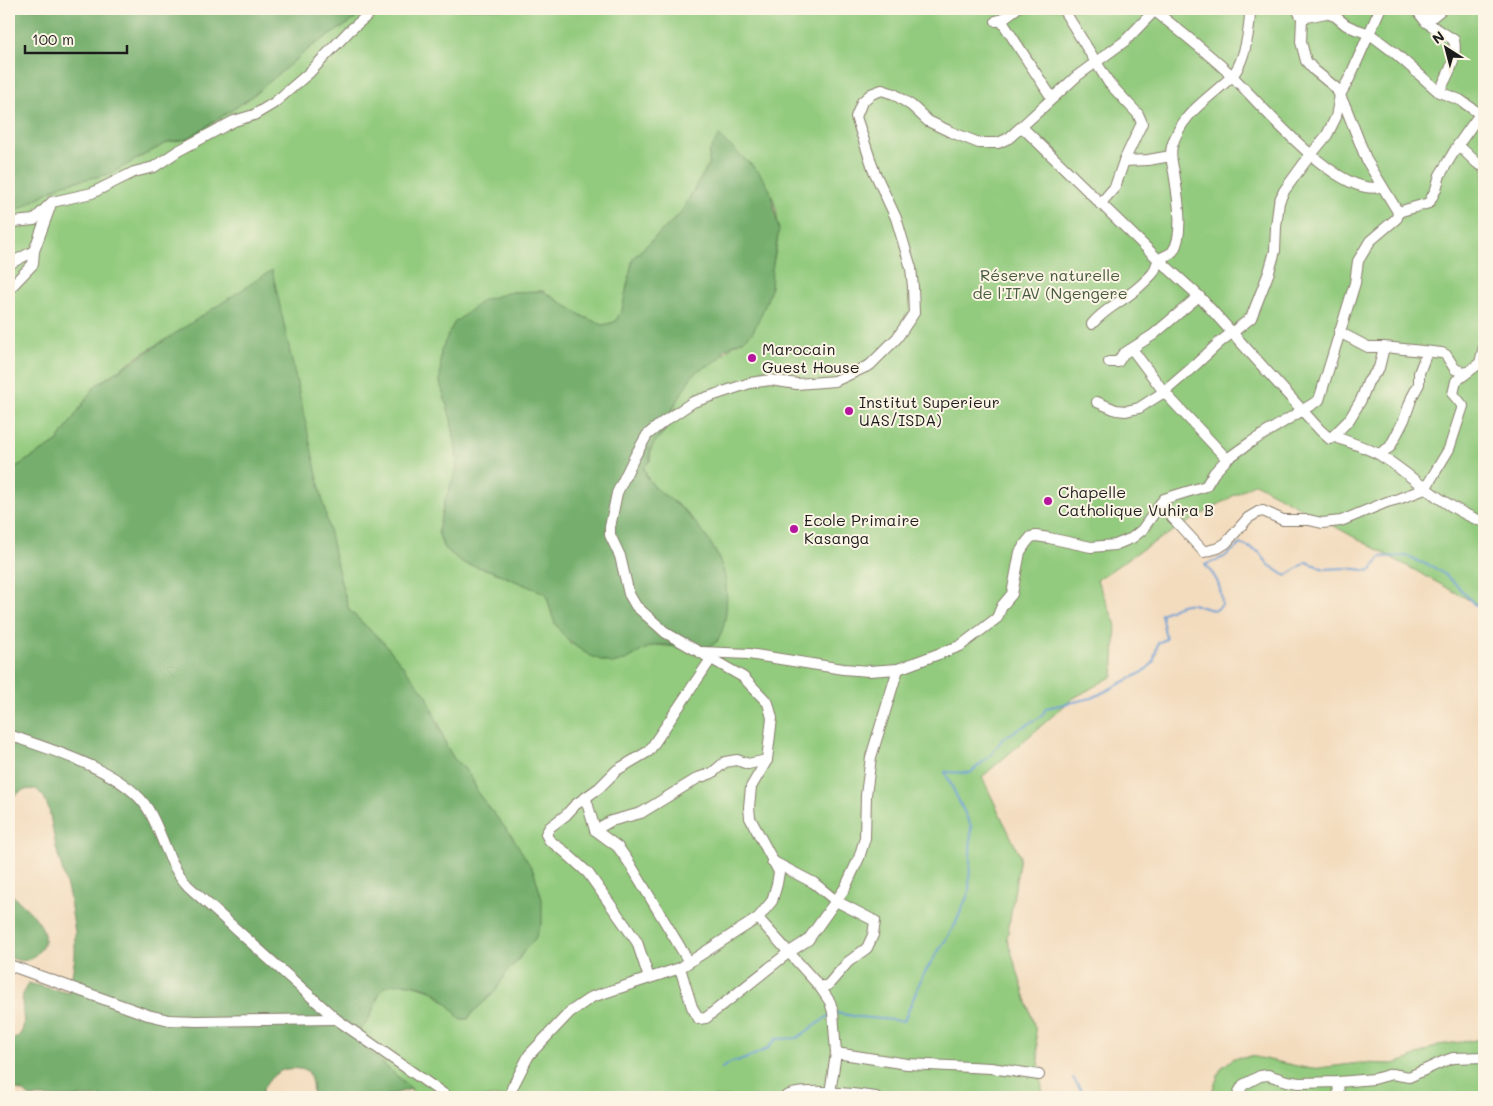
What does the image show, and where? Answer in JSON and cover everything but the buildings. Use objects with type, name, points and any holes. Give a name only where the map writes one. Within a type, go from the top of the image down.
[{"type":"street","points":[[9,227],[14,222],[34,220],[52,202],[92,193],[134,172],[154,168],[178,151],[234,121],[254,115],[274,103],[309,73],[349,32],[375,9]]},
{"type":"street","points":[[1016,9],[998,21],[1052,98]]},
{"type":"street","points":[[1063,9],[1086,43],[1109,83],[1138,114],[1142,122],[1124,161],[1115,187],[1100,204]]},
{"type":"street","points":[[1092,324],[1100,315],[1139,287],[1154,272],[1159,260],[1172,251],[1178,233],[1176,190],[1171,149],[1186,119],[1208,96],[1232,76],[1241,60],[1250,23],[1250,9]]},
{"type":"street","points":[[1097,402],[1116,410],[1126,411],[1139,408],[1164,392],[1250,318],[1269,272],[1275,251],[1279,202],[1284,191],[1327,135],[1336,117],[1340,95],[1380,9]]},
{"type":"street","points":[[1416,9],[1426,22],[1454,40],[1453,63],[1439,92]]},
{"type":"street","points":[[1426,22],[1442,9]]},
{"type":"street","points":[[511,1097],[515,1081],[529,1055],[570,1012],[592,997],[684,965],[758,918],[772,902],[779,872],[750,818],[749,807],[751,787],[767,760],[772,718],[768,703],[743,678],[666,634],[636,606],[629,594],[620,556],[610,535],[610,527],[617,493],[635,456],[648,435],[663,422],[694,402],[750,382],[770,380],[797,384],[835,381],[870,365],[898,338],[914,313],[911,268],[896,218],[874,171],[856,116],[862,102],[871,94],[882,90],[894,94],[912,106],[928,121],[950,132],[978,142],[998,143],[1009,138],[1052,98],[1125,41],[1155,10],[1232,76],[1310,156],[1329,170],[1361,186],[1374,189],[1382,186]]},
{"type":"street","points":[[700,652],[750,654],[843,669],[870,671],[898,669],[960,646],[997,618],[1002,606],[1012,594],[1020,552],[1031,537],[1049,538],[1091,547],[1115,546],[1132,538],[1142,530],[1164,499],[1206,486],[1214,473],[1227,459],[1319,400],[1355,283],[1358,261],[1370,241],[1397,218],[1398,212],[1367,161],[1340,95],[1331,83],[1314,70],[1306,60],[1301,42],[1299,14],[1326,13],[1334,16],[1346,25],[1370,34],[1395,53],[1439,92],[1460,100],[1482,115],[1458,145],[1440,175],[1429,203],[1398,212]]},
{"type":"street","points":[[1022,127],[1100,204],[1199,296],[1301,410],[1330,439],[1350,420],[1368,382],[1379,368],[1384,347]]},
{"type":"street","points":[[1458,145],[1484,167]]},
{"type":"street","points":[[1124,161],[1148,160],[1171,156]]},
{"type":"street","points":[[9,289],[32,264],[34,251],[52,202]]},
{"type":"street","points":[[9,264],[34,251]]},
{"type":"street","points":[[1109,362],[1118,362],[1123,354],[1153,335],[1199,296]]},
{"type":"street","points":[[1339,332],[1368,347],[1442,353],[1446,355],[1455,369],[1465,373]]},
{"type":"street","points":[[1160,504],[1204,552],[1218,548],[1226,543],[1248,518],[1258,512],[1263,511],[1283,520],[1309,520],[1322,523],[1341,521],[1425,489],[1449,449],[1463,406],[1453,394],[1456,381],[1480,364],[1484,346]]},
{"type":"street","points":[[1132,349],[1164,392],[1227,459]]},
{"type":"street","points":[[1379,454],[1390,446],[1404,420],[1412,396],[1419,384],[1420,373],[1427,352]]},
{"type":"street","points":[[1333,436],[1379,454],[1425,489],[1473,518],[1484,522]]},
{"type":"street","points":[[649,978],[637,942],[588,874],[549,840],[546,834],[550,827],[566,815],[575,805],[599,788],[617,770],[649,752],[711,658]]},
{"type":"street","points":[[586,799],[595,830],[618,847],[630,864],[684,965],[692,1007],[699,1019],[706,1018],[788,953],[808,940],[851,876],[865,838],[866,795],[871,757],[898,669]]},
{"type":"street","points":[[9,735],[70,756],[123,784],[134,792],[149,811],[172,866],[188,886],[336,1019],[448,1097]]},
{"type":"street","points":[[595,830],[611,821],[641,813],[698,778],[712,773],[725,762],[737,760],[748,764],[767,760]]},
{"type":"street","points":[[771,860],[814,883],[836,901],[875,921],[873,935],[867,948],[848,962],[828,985],[820,987]]},
{"type":"street","points":[[758,918],[820,987],[830,1002],[833,1012],[836,1053],[830,1093]]},
{"type":"street","points":[[9,965],[148,1015],[169,1020],[336,1019]]},
{"type":"street","points":[[836,1053],[907,1064],[991,1068],[1039,1075]]},
{"type":"street","points":[[1238,1097],[1243,1085],[1260,1076],[1268,1075],[1287,1081],[1299,1082],[1338,1082],[1374,1079],[1392,1074],[1409,1077],[1453,1058],[1484,1057]]},
{"type":"street","points":[[1338,1082],[1339,1097]]},
{"type":"street","points":[[785,1097],[791,1094],[830,1093],[876,1097]]},
{"type":"green space","points":[[9,9],[362,9],[354,20],[312,46],[250,98],[187,139],[168,142],[110,174],[63,184],[21,208],[9,212]]},
{"type":"green space","name":"Réserve naturelle de l'ITAV (Ngengere","points":[[362,9],[1484,9],[1484,608],[1255,483],[1141,550],[1097,580],[1116,625],[1113,676],[1072,699],[982,777],[1020,856],[1007,938],[1035,1028],[1043,1097],[418,1097],[403,1081],[365,1048],[358,1030],[367,1023],[382,989],[393,983],[410,984],[431,990],[449,1005],[460,1019],[468,1019],[495,992],[506,973],[535,939],[514,839],[479,795],[472,779],[463,767],[454,759],[446,745],[439,724],[405,670],[386,645],[349,610],[340,579],[191,324],[140,355],[95,386],[57,442],[9,471],[9,212],[21,208],[63,184],[110,174],[168,142],[188,139],[250,98],[312,46],[354,20]],"holes":[[[709,152],[743,159],[755,168],[764,181],[773,200],[777,220],[774,261],[744,340],[735,344],[721,357],[691,377],[670,413],[666,428],[651,449],[650,461],[644,466],[649,480],[688,514],[709,541],[717,555],[726,582],[726,611],[717,642],[677,647],[657,645],[640,650],[628,659],[603,661],[570,643],[555,623],[546,594],[492,571],[463,563],[443,547],[438,531],[445,500],[457,469],[456,448],[451,419],[440,382],[511,292],[543,291],[584,317],[603,325],[615,322],[622,310],[633,258],[680,214],[709,164]]]},
{"type":"green space","points":[[719,136],[759,172],[770,190],[779,230],[772,269],[771,289],[753,332],[744,340],[725,350],[719,359],[700,369],[691,377],[670,414],[666,428],[650,449],[650,461],[644,467],[646,475],[655,487],[692,519],[707,537],[715,551],[722,566],[726,586],[727,599],[724,625],[720,636],[714,644],[706,648],[694,649],[657,645],[651,646],[617,663],[612,663],[587,654],[565,637],[555,623],[546,594],[492,571],[463,563],[443,547],[438,531],[445,500],[457,469],[456,448],[451,419],[440,382],[441,350],[454,323],[483,300],[511,292],[543,291],[584,317],[603,325],[615,322],[622,310],[633,258],[680,214],[709,164],[709,152]]},
{"type":"green space","points":[[272,270],[340,579],[349,610],[386,645],[427,696],[446,745],[454,759],[472,779],[479,795],[514,839],[534,872],[542,899],[542,922],[535,939],[506,973],[495,992],[468,1019],[460,1019],[441,997],[428,988],[399,984],[382,990],[368,1020],[359,1030],[365,1048],[412,1089],[382,1097],[313,1097],[312,1083],[308,1071],[285,1069],[274,1075],[265,1086],[261,1093],[264,1097],[30,1097],[9,1086],[9,1041],[16,1038],[23,1028],[22,1001],[23,993],[28,983],[69,993],[75,957],[75,932],[69,895],[56,847],[49,810],[44,797],[36,789],[23,790],[9,799],[9,471],[57,442],[95,386]]},
{"type":"green space","points":[[9,892],[32,914],[43,930],[44,939],[42,947],[28,960],[9,957]]},
{"type":"green space","points":[[1484,1039],[1484,1097],[1210,1097],[1221,1068],[1234,1058],[1251,1056],[1311,1069],[1360,1063],[1393,1064],[1409,1059],[1438,1045]]},
{"type":"waterway","points":[[945,772],[970,773],[992,754],[1003,738],[1042,716],[1046,708],[1092,698],[1143,672],[1153,663],[1158,643],[1166,639],[1161,614],[1184,604],[1216,610],[1222,605],[1218,583],[1205,565],[1224,557],[1241,544],[1259,552],[1269,565],[1286,576],[1307,562],[1324,569],[1348,568],[1371,571],[1380,557],[1408,556],[1433,567],[1445,575],[1475,605],[1484,605]]},
{"type":"waterway","points":[[836,1013],[904,1021],[922,977],[955,925],[969,892],[971,826],[945,772]]},
{"type":"waterway","points":[[722,1068],[732,1062],[745,1059],[767,1049],[776,1039],[797,1038],[830,1015]]},
{"type":"waterway","points":[[1073,1078],[1081,1090],[1082,1097]]},
{"type":"place","name":"Marocain Guest House","points":[[752,358]]},
{"type":"place","name":"Institut Superieur UAS/ISDA)","points":[[849,411]]},
{"type":"place","name":"Chapelle Catholique Vuhira B","points":[[1048,501]]},
{"type":"place","name":"Ecole Primaire Kasanga","points":[[794,529]]}]
